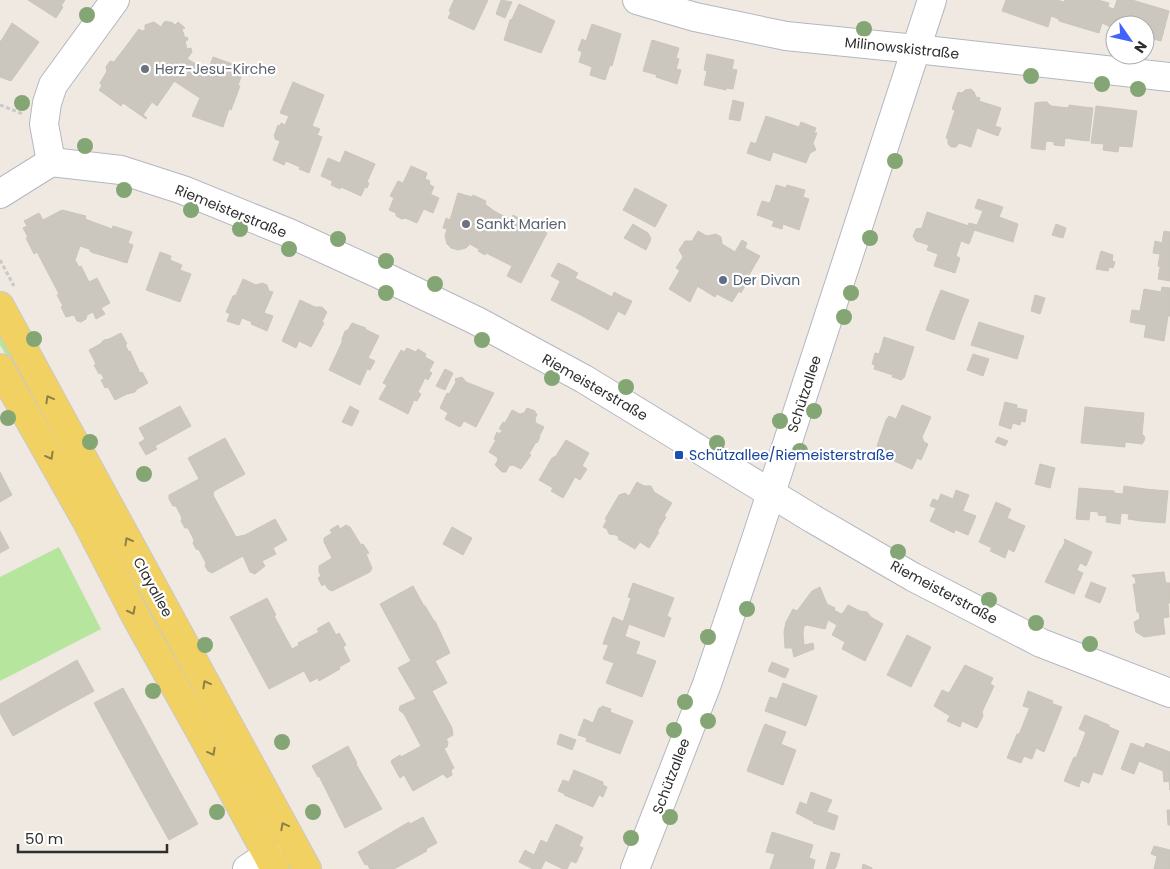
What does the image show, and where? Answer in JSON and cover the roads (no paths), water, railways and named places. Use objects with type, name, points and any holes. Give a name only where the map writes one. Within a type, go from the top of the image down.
[{"type":"main road","name":"Clayallee","points":[[0,306],[307,869]]},
{"type":"main road","name":"Clayallee","points":[[0,368],[86,520],[264,864]]},
{"type":"street","points":[[0,194],[51,162],[44,124],[47,103],[53,85],[115,0]]},
{"type":"street","name":"Milinowskistraße","points":[[638,0],[695,17],[786,36],[1170,78]]},
{"type":"street","name":"Schützallee","points":[[635,869],[707,684],[932,0]]},
{"type":"street","name":"Riemeisterstraße","points":[[51,162],[121,170],[183,190],[289,233],[379,274],[477,321],[584,379],[907,573],[1041,643],[1170,694]]},
{"type":"place","name":"Herz-Jesu-Kirche","points":[[145,69]]},
{"type":"place","name":"Sankt Marien","points":[[466,224]]},
{"type":"place","name":"Der Divan","points":[[723,280]]},
{"type":"place","name":"Schützallee/Riemeisterstraße","points":[[679,455]]}]
